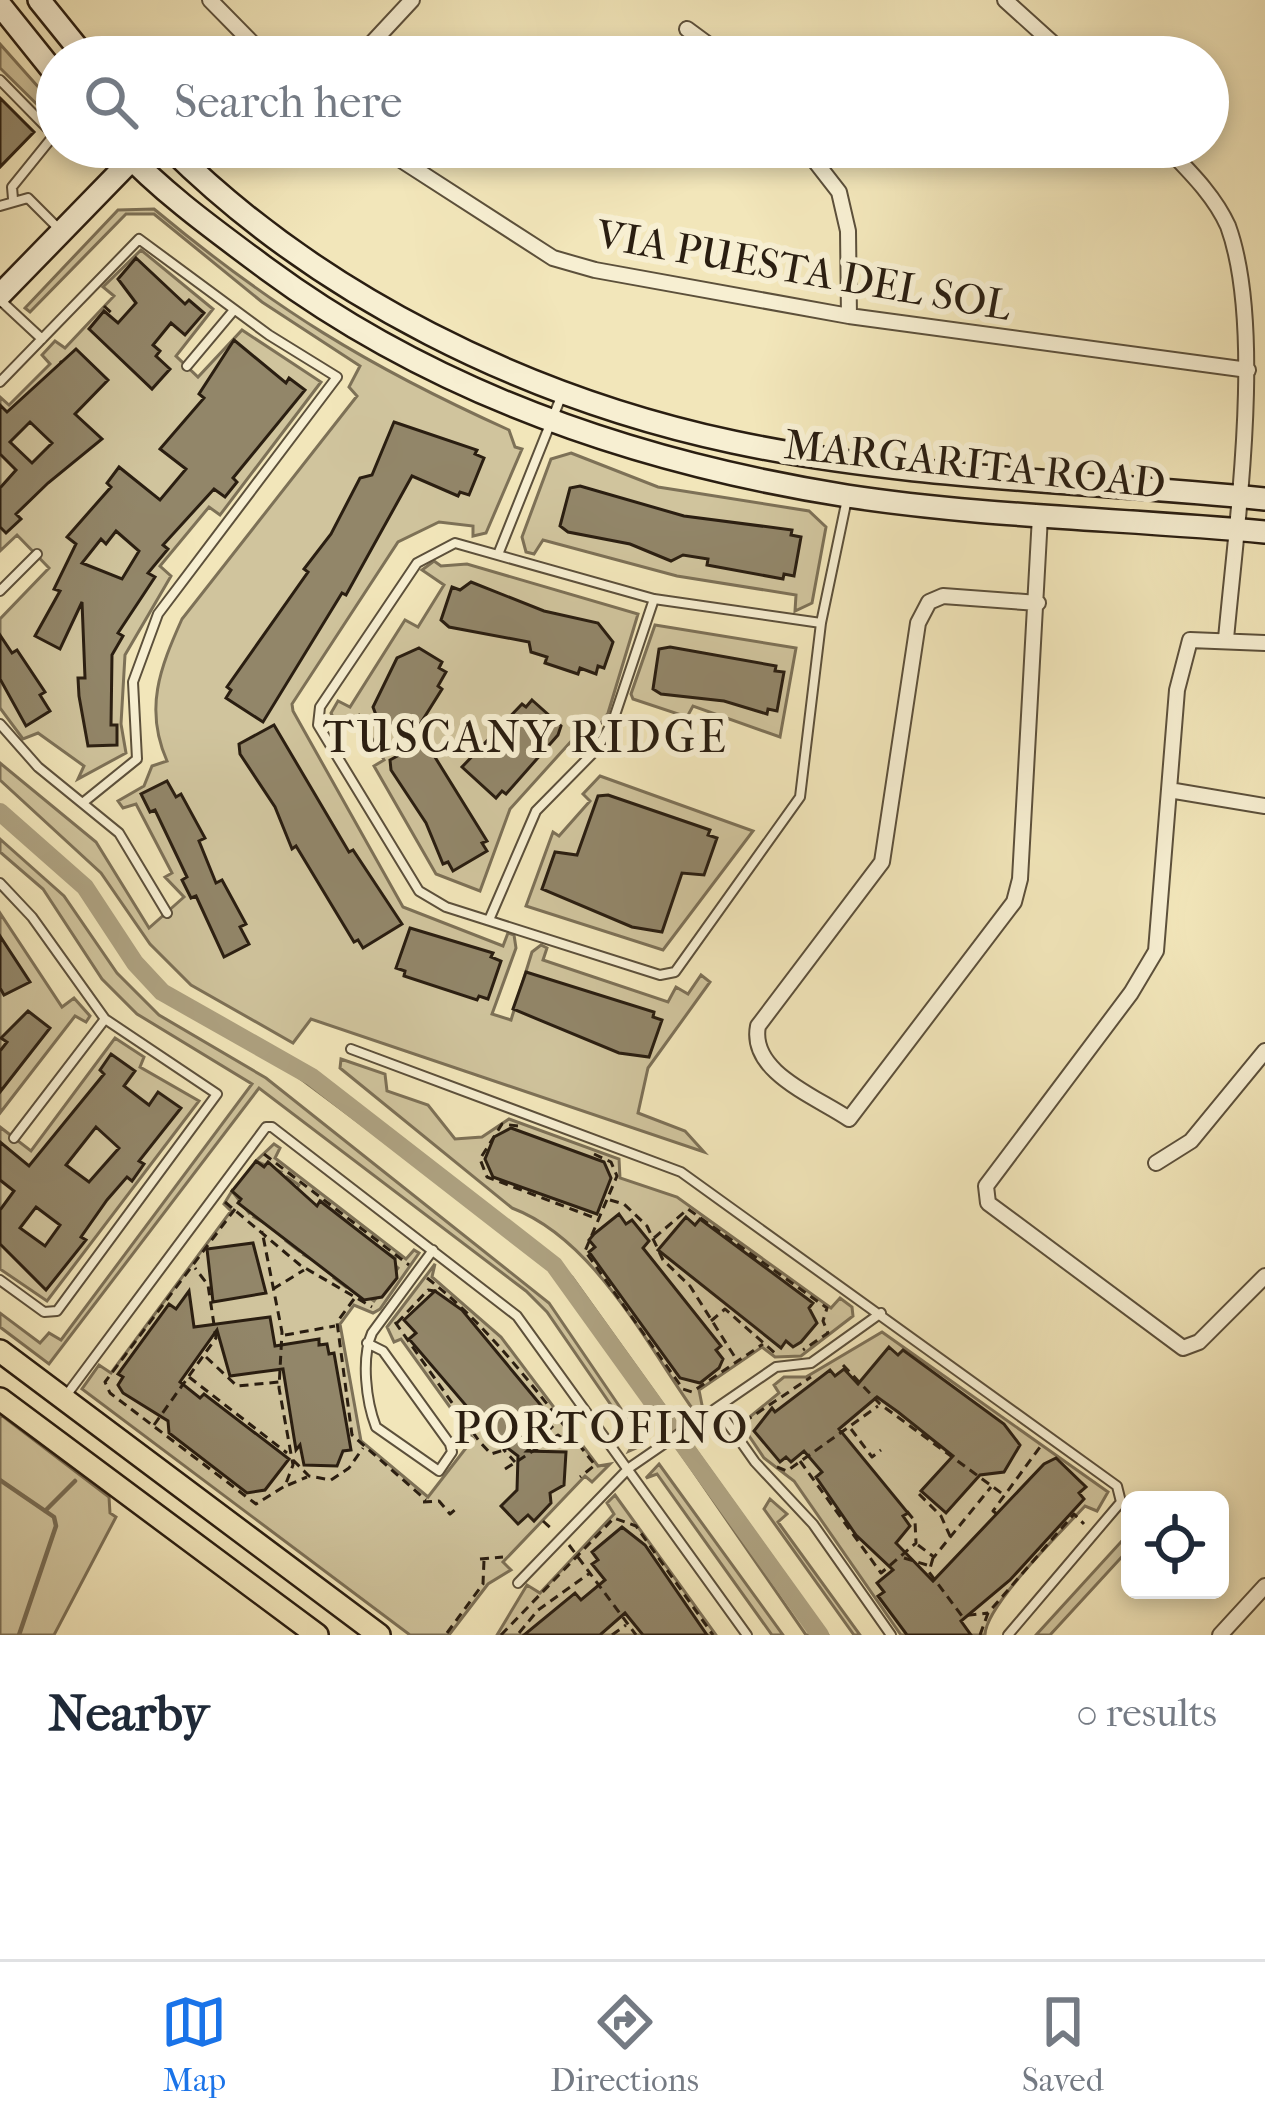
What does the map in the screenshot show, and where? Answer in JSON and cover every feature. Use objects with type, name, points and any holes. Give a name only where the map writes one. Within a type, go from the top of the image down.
[{"type":"main road","points":[[39,0],[68,36]]},
{"type":"main road","points":[[0,5],[36,50]]},
{"type":"main road","points":[[0,298],[117,168]]},
{"type":"main road","name":"MARGARITA ROAD","points":[[148,168],[190,212],[318,304],[385,346],[549,422],[688,464],[848,496],[1265,532]]},
{"type":"main road","name":"MARGARITA ROAD","points":[[195,168],[312,262],[399,317],[564,391],[646,419],[773,449],[1265,499]]},
{"type":"main road","points":[[0,1351],[379,1635]]},
{"type":"main road","points":[[0,1399],[316,1635]]},
{"type":"street","points":[[210,0],[245,36]]},
{"type":"street","points":[[379,36],[412,0]]},
{"type":"street","points":[[1006,0],[1045,36]]},
{"type":"street","points":[[687,29],[696,36]]},
{"type":"street","name":"VIA PUESTA DEL SOL","points":[[414,168],[553,258],[849,316],[1248,370]]},
{"type":"street","points":[[820,168],[838,191],[848,231],[849,316]]},
{"type":"street","points":[[1186,168],[1228,226],[1244,280],[1248,370],[1226,639]]},
{"type":"street","points":[[1038,603],[944,596],[929,602],[918,623],[882,862],[758,1026],[754,1046],[763,1062],[849,1119],[1014,902],[1038,603],[1040,516]]},
{"type":"street","points":[[1265,644],[1190,640],[1177,690],[1156,950],[1132,993],[986,1186],[988,1203],[1183,1348],[1199,1342],[1265,1276]]},
{"type":"street","points":[[1169,790],[1265,806]]},
{"type":"street","points":[[1156,1163],[1191,1141],[1265,1051]]},
{"type":"street","points":[[1220,1635],[1265,1586]]},
{"type":"lane","points":[[0,80],[36,117]]},
{"type":"lane","points":[[13,199],[12,187],[36,157]]},
{"type":"lane","points":[[0,206],[28,198],[62,232]]},
{"type":"lane","points":[[0,382],[140,239],[234,310],[337,377],[158,614],[133,682],[137,759],[85,801]]},
{"type":"lane","points":[[0,298],[42,339]]},
{"type":"lane","points":[[187,366],[234,310]]},
{"type":"lane","points":[[500,552],[564,391]]},
{"type":"lane","points":[[821,623],[654,598],[455,543],[417,563],[320,707],[318,725],[419,892],[660,975],[675,972],[796,810],[821,623],[848,496]]},
{"type":"lane","points":[[0,591],[37,554]]},
{"type":"lane","points":[[490,920],[536,811],[597,749],[613,722],[654,598]]},
{"type":"lane","points":[[0,724],[38,767],[85,801],[136,855],[167,913]]},
{"type":"lane","points":[[0,883],[32,917],[105,1019],[211,1086],[216,1101],[57,1311],[44,1312],[0,1280]]},
{"type":"lane","points":[[14,1138],[105,1019]]},
{"type":"lane","points":[[351,1048],[681,1172],[1121,1493],[1121,1502],[1008,1635]]},
{"type":"lane","points":[[64,1399],[266,1127],[272,1127],[527,1328],[747,1635]]},
{"type":"lane","points":[[368,1343],[383,1351],[450,1444],[452,1452],[439,1472],[380,1433],[372,1421],[368,1343],[433,1250]]},
{"type":"lane","points":[[518,1583],[629,1468],[776,1367],[811,1363],[880,1313]]},
{"type":"lane","points":[[717,1408],[813,1524],[891,1635]]},
{"type":"path","points":[[104,306],[115,316]]},
{"type":"path","points":[[534,1120],[530,1130],[509,1123],[493,1132],[482,1169],[494,1182],[597,1218]]},
{"type":"path","points":[[597,1142],[593,1154],[611,1162],[617,1176],[585,1251],[683,1390],[692,1392],[763,1344]]},
{"type":"path","points":[[254,1144],[443,1291],[555,1411],[595,1468],[580,1478]]},
{"type":"path","points":[[608,1199],[635,1213],[655,1238],[663,1260],[690,1286],[738,1362]]},
{"type":"path","points":[[235,1209],[105,1382],[110,1393],[256,1504],[309,1476],[331,1480],[343,1474],[363,1448]]},
{"type":"path","points":[[655,1238],[684,1210],[698,1215],[827,1308],[823,1326],[843,1365],[880,1404],[1004,1495]]},
{"type":"path","points":[[262,1231],[282,1335],[278,1382],[291,1457],[285,1486]]},
{"type":"path","points":[[153,1426],[214,1343],[208,1285],[193,1266]]},
{"type":"path","points":[[271,1292],[278,1282],[306,1269]]},
{"type":"path","points":[[268,1274],[278,1282]]},
{"type":"path","points":[[396,1324],[428,1290],[443,1291]]},
{"type":"path","points":[[711,1322],[725,1309],[763,1344],[784,1355]]},
{"type":"path","points":[[282,1335],[337,1326]]},
{"type":"path","points":[[798,1353],[828,1334]]},
{"type":"path","points":[[205,1356],[237,1386],[278,1382]]},
{"type":"path","points":[[832,1363],[843,1365]]},
{"type":"path","points":[[733,1430],[818,1373]]},
{"type":"path","points":[[189,1377],[309,1476]]},
{"type":"path","points":[[765,1456],[784,1471],[880,1404]]},
{"type":"path","points":[[849,1427],[872,1457],[881,1450]]},
{"type":"path","points":[[506,1469],[558,1435],[586,1455]]},
{"type":"path","points":[[997,1514],[994,1511],[1004,1495],[1048,1436]]},
{"type":"path","points":[[509,1446],[504,1450],[515,1462]]},
{"type":"path","points":[[800,1461],[881,1573],[916,1543],[915,1521],[905,1509]]},
{"type":"path","points":[[927,1565],[992,1486]]},
{"type":"path","points":[[919,1495],[941,1516],[950,1537]]},
{"type":"path","points":[[423,1502],[439,1501],[450,1514],[456,1509]]},
{"type":"path","points":[[980,1635],[988,1613],[1074,1514],[1093,1534]]},
{"type":"path","points":[[501,1635],[614,1518],[636,1526],[713,1635]]},
{"type":"path","points":[[543,1521],[579,1556],[636,1635]]},
{"type":"path","points":[[916,1543],[934,1557]]},
{"type":"path","points":[[447,1633],[483,1584],[482,1559],[503,1557]]},
{"type":"path","points":[[902,1558],[927,1565],[962,1616],[988,1613]]},
{"type":"path","points":[[519,1633],[548,1603],[591,1572]]},
{"type":"path","points":[[542,1596],[548,1603]]},
{"type":"path","points":[[612,1635],[628,1623]]},
{"type":"shaded area","points":[[0,44],[36,84],[36,103],[0,68]]},
{"type":"shaded area","points":[[154,209],[281,306],[410,382],[509,430],[515,447],[522,449],[486,533],[473,536],[473,526],[439,522],[398,542],[292,704],[293,711],[403,907],[503,946],[508,933],[514,935],[516,948],[492,1014],[511,1020],[532,952],[541,945],[547,948],[543,960],[668,1002],[676,987],[688,994],[701,975],[710,982],[648,1068],[638,1113],[685,1131],[704,1152],[311,1019],[293,1043],[191,985],[150,944],[101,873],[0,780],[0,763],[96,842],[149,928],[184,897],[165,877],[172,873],[136,804],[123,808],[118,801],[144,786],[152,766],[167,761],[156,706],[167,655],[182,619],[357,396],[349,387],[360,366],[262,302],[154,214],[126,214],[30,312],[25,308],[118,210]]},
{"type":"shaded area","points":[[141,250],[213,309],[176,356],[198,377],[242,330],[321,382],[220,515],[209,507],[160,566],[171,576],[125,655],[121,724],[126,753],[78,779],[84,766],[38,733],[23,739],[0,708],[0,619],[49,568],[17,535],[0,551],[0,397],[9,405],[50,364],[42,355],[55,341],[65,348],[114,296],[103,287]]},
{"type":"shaded area","points":[[571,453],[658,487],[809,511],[826,527],[812,603],[795,611],[796,595],[677,576],[543,540],[534,554],[526,552],[522,537],[551,459]]},
{"type":"shaded area","points":[[434,561],[441,566],[467,564],[638,614],[608,713],[593,734],[584,727],[510,809],[480,891],[436,874],[374,766],[384,760],[359,715],[337,726],[331,713],[338,701],[350,707],[405,620],[418,627],[444,585],[422,570]]},
{"type":"shaded area","points":[[655,625],[796,648],[780,737],[693,706],[687,717],[633,699]]},
{"type":"shaded area","points":[[600,776],[753,831],[663,950],[526,906],[553,832],[559,836],[590,801],[583,794]]},
{"type":"shaded area","points":[[0,839],[64,896],[117,973],[159,1015],[266,1078],[549,1303],[645,1444],[629,1451],[635,1440],[547,1312],[526,1291],[259,1088],[49,1364],[0,1327],[0,1313],[40,1343],[49,1333],[61,1340],[252,1084],[137,1014],[102,979],[43,889],[0,852]]},
{"type":"shaded area","points":[[0,913],[62,1007],[74,998],[90,1016],[86,1022],[75,1016],[0,1113]]},
{"type":"shaded area","points":[[115,1038],[144,1057],[140,1067],[199,1101],[47,1301],[0,1269],[0,1127],[31,1151]]},
{"type":"shaded area","points":[[283,1055],[572,1277],[828,1635],[806,1635],[562,1281],[522,1244],[278,1062]]},
{"type":"shaded area","points":[[341,1059],[385,1074],[387,1091],[428,1105],[455,1139],[482,1137],[509,1119],[619,1159],[620,1178],[677,1197],[831,1308],[840,1298],[852,1307],[853,1316],[801,1356],[775,1357],[762,1347],[699,1390],[702,1405],[694,1411],[615,1295],[568,1243],[512,1208],[340,1068]]},
{"type":"shaded area","points":[[274,1144],[280,1148],[275,1158],[406,1259],[414,1250],[419,1253],[380,1309],[373,1313],[354,1305],[340,1324],[361,1441],[428,1497],[473,1439],[401,1339],[394,1342],[387,1327],[435,1264],[432,1277],[501,1337],[598,1466],[610,1464],[592,1482],[585,1476],[503,1562],[511,1570],[488,1584],[449,1635],[410,1635],[82,1389],[99,1365],[111,1373],[231,1211],[224,1204],[232,1191],[249,1213],[257,1204],[261,1208],[254,1217],[289,1236],[286,1241],[299,1251],[306,1242],[311,1246],[304,1255],[337,1273],[334,1278],[346,1287],[354,1278],[351,1290],[374,1301],[398,1268],[392,1263],[395,1258],[383,1250],[375,1260],[346,1221],[321,1201],[317,1206],[295,1191],[299,1185],[287,1177],[279,1186],[274,1182],[281,1172],[256,1161]]},
{"type":"shaded area","points":[[882,1332],[1108,1492],[1097,1511],[1085,1506],[1026,1569],[997,1606],[985,1635],[901,1635],[794,1481],[764,1458],[741,1424],[779,1393],[774,1385],[784,1377],[806,1377]]},
{"type":"shaded area","points":[[0,1414],[109,1497],[110,1513],[116,1517],[54,1635],[0,1635]]},
{"type":"shaded area","points":[[659,1464],[783,1635],[772,1635],[657,1474],[646,1478]]},
{"type":"shaded area","points":[[615,1495],[716,1635],[497,1635],[527,1585],[540,1593],[614,1514],[607,1503]]},
{"type":"shaded area","points":[[770,1499],[787,1514],[778,1522],[860,1635],[854,1635],[764,1509]]},
{"type":"shaded area","points":[[1121,1542],[1121,1558],[1050,1635],[1036,1635]]},
{"type":"building","points":[[0,98],[34,132],[0,167]]},
{"type":"building","points":[[136,258],[185,304],[189,300],[204,313],[185,335],[171,323],[153,345],[160,351],[156,356],[170,369],[152,389],[89,329],[104,311],[118,323],[136,303],[118,279]]},
{"type":"building","points":[[234,340],[286,383],[289,378],[305,390],[233,478],[237,482],[225,497],[214,489],[163,545],[168,549],[148,573],[155,577],[118,633],[123,636],[112,655],[111,725],[117,725],[117,745],[88,746],[78,678],[85,678],[82,602],[60,649],[35,636],[60,591],[54,589],[76,544],[67,537],[111,487],[107,483],[119,467],[160,500],[186,469],[160,449],[204,398],[199,394]],"holes":[[[116,531],[139,551],[122,579],[82,563],[101,539],[106,544]]]},
{"type":"building","points":[[76,349],[108,380],[75,414],[102,439],[16,514],[21,519],[6,533],[0,527],[0,488],[16,470],[0,454],[0,405],[7,412]],"holes":[[[30,422],[52,443],[32,463],[10,442]]]},
{"type":"building","points":[[394,422],[477,450],[475,454],[484,458],[469,495],[460,492],[458,496],[412,476],[346,595],[342,593],[263,722],[226,698],[231,690],[227,687],[308,572],[304,569],[331,534],[360,478],[372,475]]},
{"type":"building","points":[[580,486],[684,516],[792,530],[791,535],[801,537],[794,576],[784,574],[783,579],[707,565],[708,559],[683,555],[671,561],[630,544],[568,532],[560,526],[570,488]]},
{"type":"building","points":[[471,582],[544,611],[598,623],[613,642],[604,668],[598,666],[596,674],[580,668],[578,674],[545,663],[547,657],[531,652],[529,642],[449,627],[441,620],[452,587],[460,590]]},
{"type":"building","points":[[0,635],[12,653],[17,650],[45,692],[40,695],[50,711],[26,726],[0,679]]},
{"type":"building","points":[[419,648],[442,662],[439,668],[446,672],[438,686],[442,689],[412,737],[376,715],[373,707],[397,658]]},
{"type":"building","points":[[659,649],[776,666],[775,671],[784,672],[777,711],[768,709],[767,714],[724,701],[661,694],[653,689]]},
{"type":"building","points":[[532,700],[561,726],[558,735],[506,794],[502,791],[496,798],[462,767],[522,704],[526,707]]},
{"type":"building","points":[[274,725],[349,852],[353,850],[402,924],[363,948],[358,940],[354,942],[296,846],[292,849],[275,807],[240,754],[239,744]]},
{"type":"building","points":[[425,741],[487,841],[482,843],[487,851],[453,871],[448,862],[443,864],[426,823],[391,770],[390,760]]},
{"type":"building","points":[[167,781],[176,797],[181,794],[205,838],[199,841],[216,883],[222,880],[246,924],[240,927],[249,944],[224,957],[196,896],[191,898],[182,880],[187,877],[155,810],[150,812],[141,794]]},
{"type":"building","points":[[608,795],[710,830],[708,835],[717,838],[704,875],[682,873],[662,932],[632,927],[542,889],[555,852],[577,855],[598,796]]},
{"type":"building","points":[[410,928],[493,953],[491,957],[501,961],[488,999],[479,996],[477,1000],[404,976],[405,971],[396,968]]},
{"type":"building","points":[[0,936],[30,982],[4,995],[0,988]]},
{"type":"building","points":[[526,972],[654,1012],[653,1017],[662,1020],[649,1057],[619,1053],[513,1009]]},
{"type":"building","points":[[28,1011],[50,1028],[0,1092],[0,1051],[7,1042],[1,1038]]},
{"type":"building","points":[[111,1054],[135,1071],[124,1086],[149,1105],[158,1092],[181,1108],[139,1161],[144,1164],[132,1181],[127,1177],[107,1200],[81,1237],[86,1240],[46,1290],[0,1244],[0,1210],[14,1191],[0,1180],[0,1142],[29,1166],[104,1074],[100,1070]],"holes":[[[96,1127],[119,1148],[89,1182],[66,1165]],[[36,1207],[60,1225],[45,1246],[20,1228]]]},
{"type":"building","points":[[511,1128],[604,1162],[611,1178],[597,1214],[493,1177],[485,1159],[494,1137]]},
{"type":"building","points":[[256,1161],[264,1167],[268,1162],[317,1206],[320,1201],[395,1259],[397,1278],[382,1297],[364,1300],[238,1203],[241,1199],[232,1191]]},
{"type":"building","points":[[619,1214],[626,1224],[632,1220],[649,1241],[643,1248],[721,1346],[716,1350],[723,1359],[719,1368],[700,1383],[680,1378],[589,1252],[595,1247],[589,1240]]},
{"type":"building","points":[[686,1217],[695,1225],[700,1219],[813,1303],[809,1308],[817,1323],[801,1342],[793,1347],[786,1341],[781,1348],[658,1250]]},
{"type":"building","points":[[253,1243],[266,1293],[213,1302],[207,1249]]},
{"type":"building","points":[[189,1291],[194,1327],[270,1317],[275,1346],[319,1339],[319,1345],[327,1344],[329,1354],[334,1353],[351,1450],[343,1451],[337,1466],[304,1465],[300,1445],[296,1450],[283,1369],[230,1376],[217,1330],[180,1382],[200,1398],[204,1394],[289,1459],[265,1490],[247,1493],[169,1433],[168,1421],[123,1393],[118,1385],[123,1377],[118,1374],[169,1304],[176,1309]]},
{"type":"building","points":[[435,1291],[462,1310],[544,1409],[539,1414],[552,1427],[527,1451],[566,1452],[564,1485],[550,1493],[551,1503],[534,1521],[528,1515],[518,1524],[501,1506],[517,1490],[518,1456],[492,1436],[409,1339],[416,1333],[404,1320]]},
{"type":"building","points":[[889,1347],[898,1355],[903,1350],[1004,1424],[1020,1445],[1004,1472],[980,1475],[946,1513],[921,1491],[953,1456],[898,1412],[877,1397],[839,1429],[908,1513],[903,1516],[910,1526],[896,1543],[933,1581],[1044,1464],[1056,1458],[1086,1487],[1079,1493],[1084,1499],[1010,1580],[961,1621],[971,1635],[907,1635],[878,1596],[884,1592],[877,1583],[893,1570],[856,1535],[816,1477],[822,1472],[804,1451],[791,1462],[786,1457],[780,1462],[754,1431],[772,1408],[775,1412],[830,1370],[835,1376],[844,1369],[858,1384]]},
{"type":"building","points":[[622,1527],[645,1545],[707,1635],[643,1635],[625,1613],[600,1635],[524,1635],[575,1593],[581,1600],[605,1580],[592,1564],[598,1560],[592,1552]]},
{"type":"waterway","points":[[0,812],[85,887],[135,963],[162,992],[312,1077],[554,1265],[820,1635]]},
{"type":"waterway","points":[[0,1480],[54,1517],[56,1526],[19,1635]]},
{"type":"waterway","points":[[45,1511],[75,1481]]},
{"type":"district","name":"TUSCANY RIDGE","points":[[526,736]]},
{"type":"district","name":"PORTOFINO","points":[[602,1427]]}]
